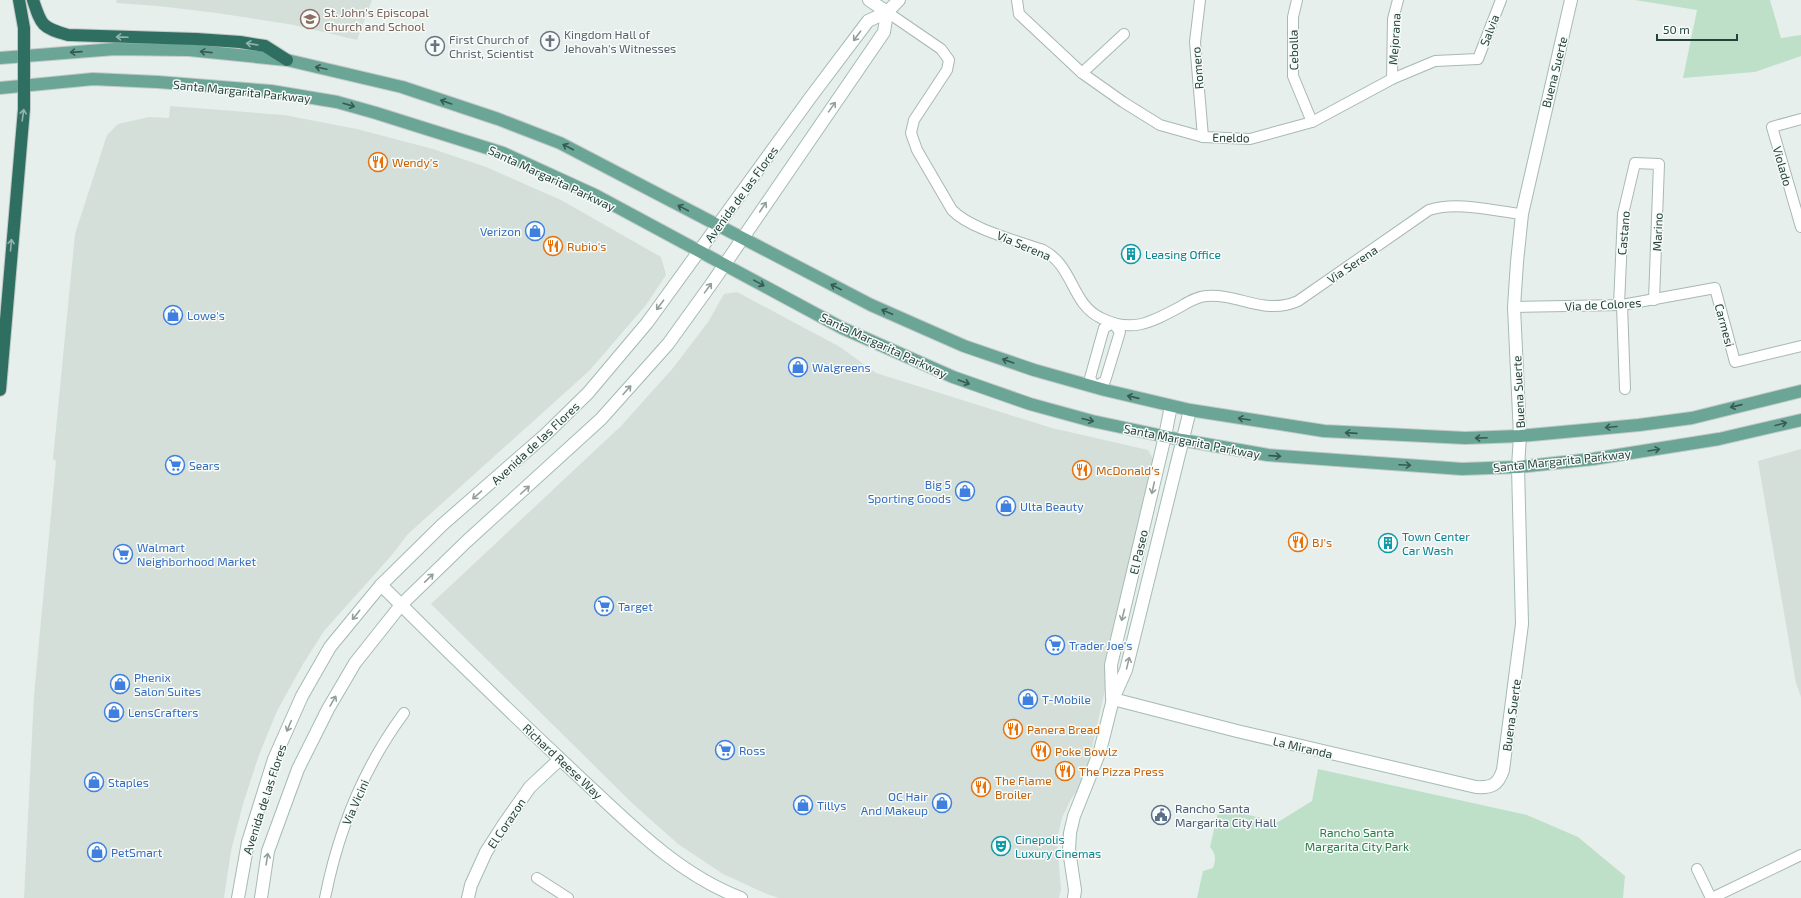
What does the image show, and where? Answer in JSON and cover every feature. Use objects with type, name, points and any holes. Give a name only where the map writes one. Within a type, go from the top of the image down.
[{"type":"highway","points":[[0,390],[24,109],[20,86],[19,56],[24,28],[19,0]]},
{"type":"highway","points":[[33,0],[40,21],[54,32],[68,35],[196,39],[240,42],[265,46],[287,60]]},
{"type":"main road","points":[[0,58],[115,50],[189,50],[287,60],[402,87],[560,143],[741,239],[870,305],[964,346],[1034,370],[1096,388],[1190,410],[1324,432],[1465,438],[1520,436],[1639,425],[1692,418],[1801,391]]},
{"type":"main road","name":"Santa Margarita Parkway","points":[[0,88],[93,79],[271,91],[337,102],[503,153],[595,195],[842,328],[952,377],[1030,404],[1092,421],[1182,440],[1268,455],[1462,469],[1518,467],[1600,458],[1712,441],[1801,420]]},
{"type":"street","points":[[869,0],[886,12]]},
{"type":"street","name":"Avenida de las Flores","points":[[238,898],[248,842],[274,759],[302,696],[330,647],[381,585],[442,525],[545,435],[588,393],[648,323],[810,98],[868,22],[886,12],[899,0]]},
{"type":"street","name":"Romero","points":[[1200,0],[1195,42],[1203,137]]},
{"type":"street","name":"Cebolla","points":[[1297,0],[1292,17],[1293,76],[1312,122]]},
{"type":"street","name":"Mejorana","points":[[1392,79],[1393,19],[1398,0]]},
{"type":"street","name":"Salvia","points":[[1478,59],[1501,0]]},
{"type":"street","name":"Buena Suerte","points":[[1494,785],[1500,780],[1503,770],[1522,624],[1518,467],[1520,436],[1514,307],[1522,214],[1571,0]]},
{"type":"street","name":"Eneldo","points":[[1017,2],[1019,14],[1082,73],[1123,102],[1160,125],[1203,137],[1250,139],[1312,122],[1392,79],[1435,61],[1478,59]]},
{"type":"street","name":"Avenida de las Flores","points":[[261,898],[268,851],[298,769],[328,709],[355,663],[400,605],[467,541],[601,419],[668,344],[725,264],[884,32],[886,12]]},
{"type":"street","name":"Via Serena","points":[[886,12],[941,48],[949,60],[947,70],[914,120],[911,133],[917,150],[952,210],[957,216],[971,224],[1043,250],[1053,256],[1064,268],[1077,295],[1083,303],[1100,318],[1113,323],[1125,326],[1138,326],[1156,320],[1190,301],[1207,296],[1278,308],[1298,301],[1429,210],[1455,206],[1522,214]]},
{"type":"street","points":[[1082,73],[1124,34]]},
{"type":"street","name":"Violado","points":[[1801,119],[1772,127],[1801,227]]},
{"type":"street","name":"Castano","points":[[1625,389],[1620,305],[1623,214],[1635,163],[1659,164]]},
{"type":"street","name":"Marino","points":[[1654,300],[1659,164]]},
{"type":"street","name":"Via de Colores","points":[[1514,307],[1620,305],[1715,288]]},
{"type":"street","name":"Carmesi","points":[[1715,288],[1735,362],[1801,346]]},
{"type":"street","points":[[1113,323],[1120,332],[1105,381],[1096,388],[1090,378],[1104,328],[1113,323]]},
{"type":"street","name":"El Paseo","points":[[1112,699],[1111,665],[1171,406]]},
{"type":"street","name":"El Paseo","points":[[1074,898],[1075,890],[1070,850],[1070,832],[1074,816],[1100,751],[1112,699],[1126,670],[1190,410]]},
{"type":"street","name":"Richard Reese Way","points":[[381,585],[560,758],[645,837],[687,870],[727,893],[741,898]]},
{"type":"street","name":"La Miranda","points":[[1112,699],[1230,730],[1476,787],[1494,785]]},
{"type":"street","name":"Via Vicini","points":[[325,898],[336,851],[355,799],[374,761],[404,713]]},
{"type":"street","name":"El Corazon","points":[[468,898],[471,885],[486,852],[504,824],[530,787],[560,758]]},
{"type":"street","points":[[1697,869],[1711,898],[1801,855]]},
{"type":"street","points":[[537,878],[568,898]]},
{"type":"shaded area","name":"St. John's Episcopal Church and School","points":[[116,0],[372,0],[357,40],[294,25],[217,13],[117,3]]},
{"type":"shaded area","points":[[170,106],[284,115],[357,129],[433,149],[486,167],[561,200],[661,257],[666,275],[646,305],[590,370],[408,534],[391,556],[324,631],[303,664],[277,711],[259,755],[243,804],[231,851],[224,898],[24,898],[34,695],[56,461],[53,459],[75,234],[107,135],[118,124],[149,117],[169,118]]},
{"type":"shaded area","points":[[737,292],[840,347],[876,373],[1052,428],[1148,450],[1156,464],[1085,779],[1071,799],[1062,818],[1057,840],[1061,890],[1059,898],[779,898],[723,874],[678,844],[632,803],[431,604],[621,426],[673,368],[708,322],[724,294]]},
{"type":"shaded area","points":[[1801,449],[1801,697],[1796,683],[1758,461]]},
{"type":"green space","points":[[1635,0],[1770,0],[1781,38],[1801,35],[1801,56],[1755,72],[1683,78],[1697,10]]},
{"type":"green space","name":"Rancho Santa Margarita City Park","points":[[1318,769],[1527,815],[1578,837],[1625,876],[1623,898],[1197,898],[1203,871],[1213,868],[1214,865],[1214,854],[1210,847],[1219,808],[1278,822],[1312,801]]},
{"type":"place","name":"St. John's Episcopal Church and School","points":[[310,19]]},
{"type":"place","name":"Kingdom Hall of Jehovah's Witnesses","points":[[550,41]]},
{"type":"place","name":"First Church of Christ, Scientist","points":[[435,46]]},
{"type":"place","name":"Wendy's","points":[[378,162]]},
{"type":"place","name":"Verizon","points":[[535,231]]},
{"type":"place","name":"Rubio's","points":[[553,246]]},
{"type":"place","name":"Leasing Office","points":[[1131,254]]},
{"type":"place","name":"Lowe's","points":[[173,315]]},
{"type":"place","name":"Walgreens","points":[[798,367]]},
{"type":"place","name":"Sears","points":[[175,465]]},
{"type":"place","name":"McDonald's","points":[[1082,470]]},
{"type":"place","name":"Big 5 Sporting Goods","points":[[965,491]]},
{"type":"place","name":"Ulta Beauty","points":[[1006,506]]},
{"type":"place","name":"BJ's","points":[[1298,542]]},
{"type":"place","name":"Town Center Car Wash","points":[[1388,543]]},
{"type":"place","name":"Walmart Neighborhood Market","points":[[123,554]]},
{"type":"place","name":"Target","points":[[604,606]]},
{"type":"place","name":"Trader Joe's","points":[[1055,645]]},
{"type":"place","name":"Phenix Salon Suites","points":[[120,684]]},
{"type":"place","name":"T-Mobile","points":[[1028,699]]},
{"type":"place","name":"LensCrafters","points":[[114,712]]},
{"type":"place","name":"Panera Bread","points":[[1013,729]]},
{"type":"place","name":"Ross","points":[[725,750]]},
{"type":"place","name":"Poke Bowlz","points":[[1041,751]]},
{"type":"place","name":"The Pizza Press","points":[[1065,771]]},
{"type":"place","name":"Staples","points":[[94,782]]},
{"type":"place","name":"The Flame Broiler","points":[[981,787]]},
{"type":"place","name":"OC Hair And Makeup","points":[[942,803]]},
{"type":"place","name":"Tillys","points":[[803,805]]},
{"type":"place","name":"Rancho Santa Margarita City Hall","points":[[1161,815]]},
{"type":"place","name":"Cinepolis Luxury Cinemas","points":[[1001,846]]},
{"type":"place","name":"PetSmart","points":[[97,852]]}]
